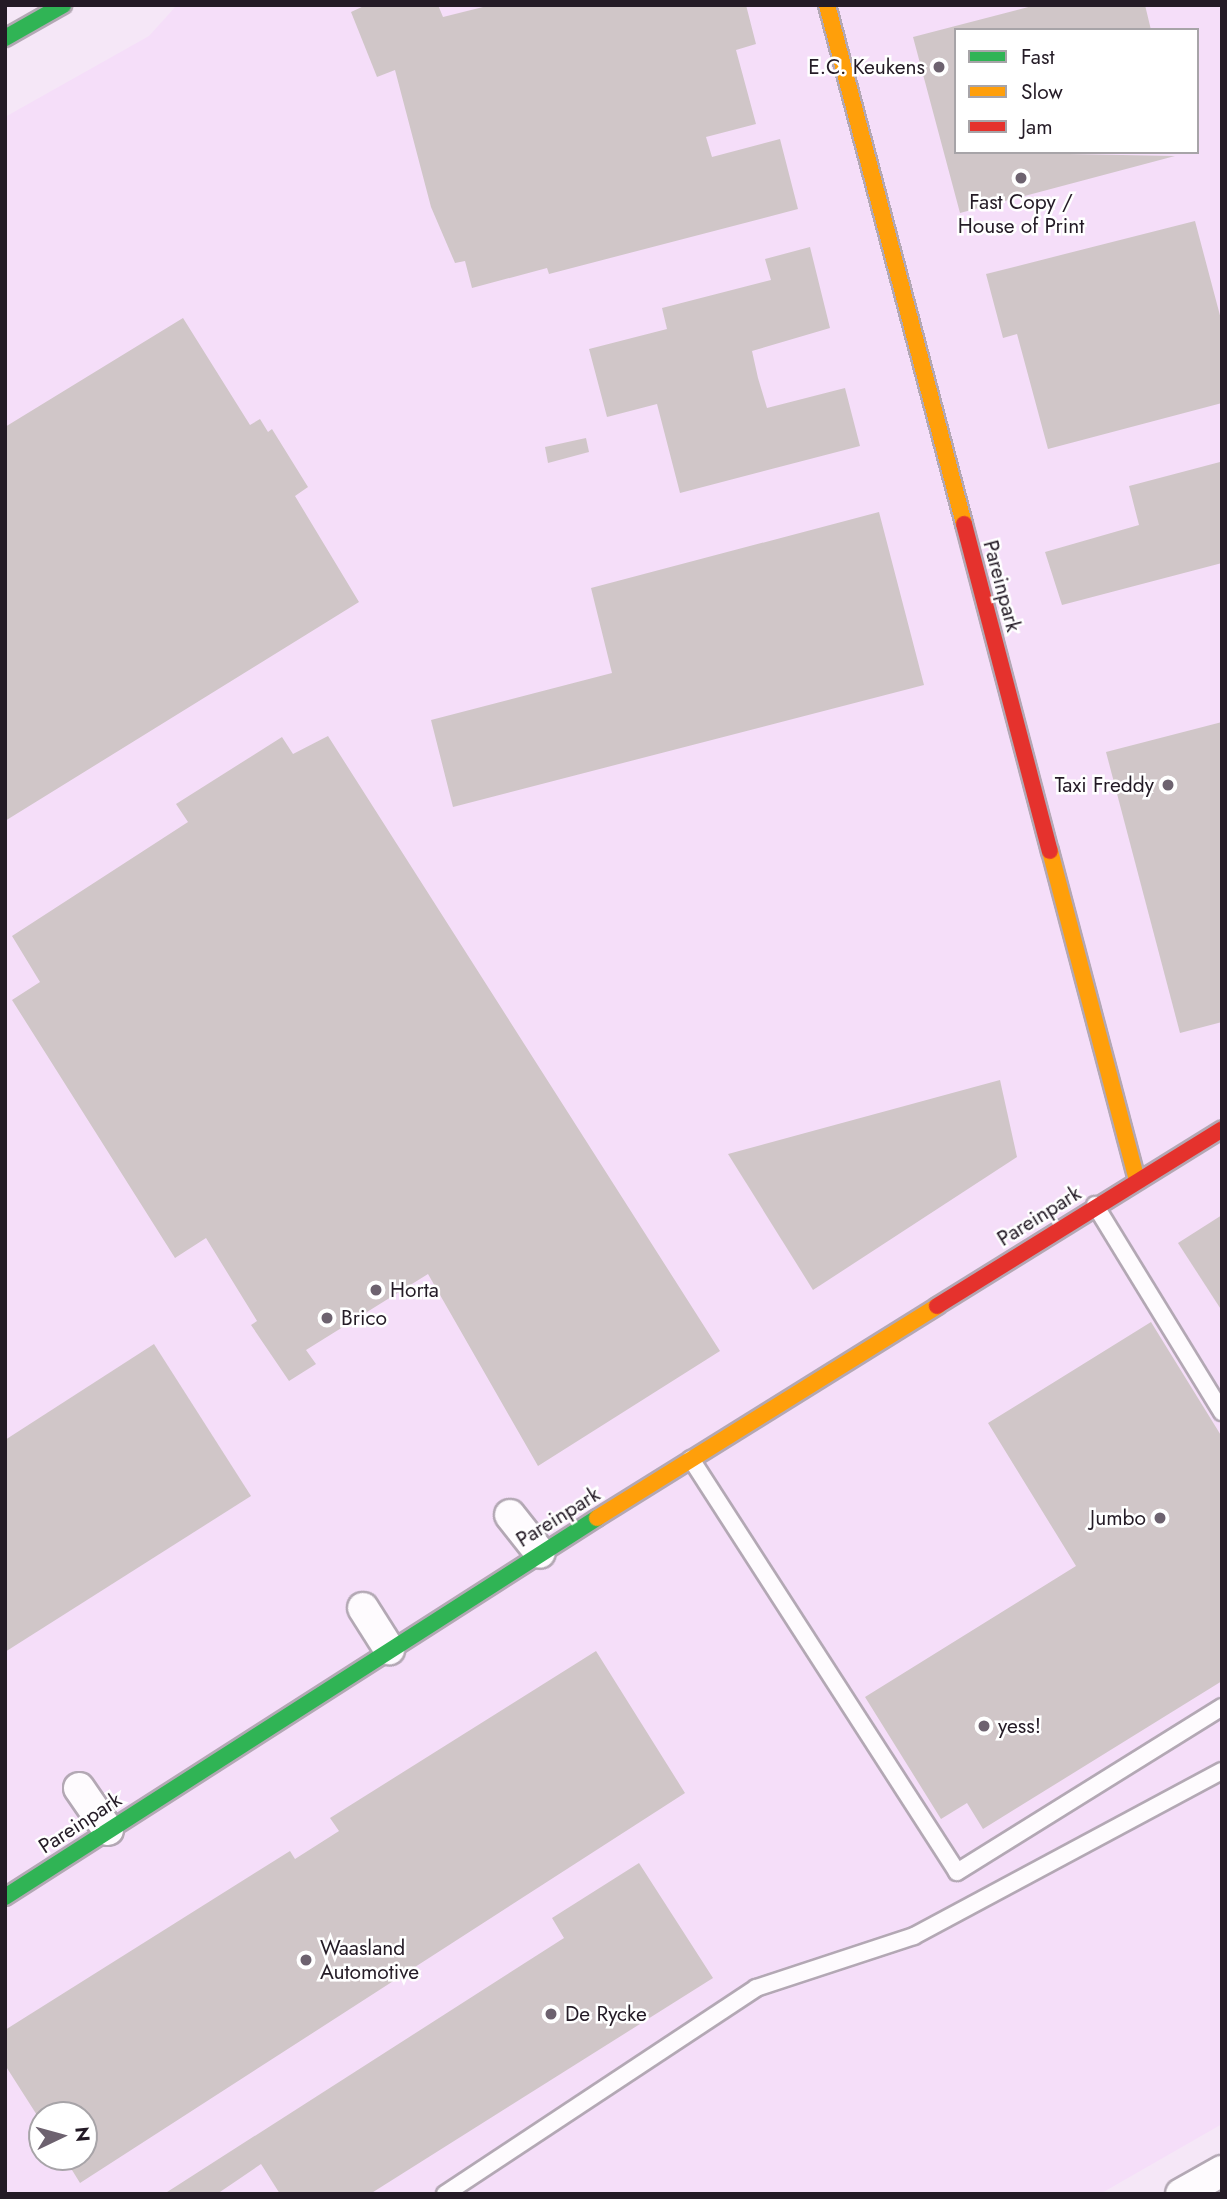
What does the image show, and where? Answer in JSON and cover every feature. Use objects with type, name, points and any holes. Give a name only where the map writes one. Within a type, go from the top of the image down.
[{"type":"street","points":[[5,38],[62,5]]},
{"type":"street","name":"Pareinpark","points":[[827,5],[1136,1177]]},
{"type":"street","name":"Pareinpark","points":[[5,1896],[540,1553],[1136,1177],[1222,1129]]},
{"type":"street","points":[[510,1515],[540,1553]]},
{"type":"street","points":[[363,1608],[389,1649]]},
{"type":"street","points":[[79,1788],[108,1830]]},
{"type":"street","points":[[1181,2194],[1222,2171]]},
{"type":"lane","points":[[1095,1205],[1222,1412]]},
{"type":"lane","points":[[691,1459],[957,1872],[1222,1707]]},
{"type":"lane","points":[[445,2194],[756,1988],[914,1936],[1222,1771]]},
{"type":"shaded area","points":[[177,5],[1222,5],[1222,2124],[1100,2194],[5,2194],[5,117],[149,36]]},
{"type":"building","points":[[366,5],[438,5],[443,17],[491,5],[746,5],[756,44],[736,50],[756,124],[706,137],[712,157],[780,139],[798,209],[549,274],[547,268],[472,288],[465,261],[455,263],[431,207],[395,70],[377,77],[351,12]]},
{"type":"building","points":[[1036,5],[1145,5],[1151,28],[954,28],[954,154],[1175,156],[960,213],[913,37]]},
{"type":"building","points":[[1195,221],[1222,323],[1222,403],[1048,449],[1017,334],[1003,338],[986,274]]},
{"type":"building","points":[[810,247],[830,328],[752,351],[758,378],[767,408],[845,388],[860,446],[680,493],[657,404],[607,417],[589,349],[667,329],[662,308],[771,280],[765,259]]},
{"type":"building","points":[[183,318],[250,425],[260,419],[268,432],[272,429],[308,487],[295,496],[359,602],[5,821],[5,427]]},
{"type":"building","points":[[586,438],[589,452],[548,463],[545,447]]},
{"type":"building","points":[[1220,462],[1222,563],[1062,605],[1045,552],[1139,525],[1129,486]]},
{"type":"building","points":[[879,512],[924,685],[453,807],[431,720],[612,673],[591,588]]},
{"type":"building","points":[[1222,722],[1222,1022],[1180,1033],[1106,752]]},
{"type":"building","points":[[328,736],[720,1351],[538,1466],[428,1274],[306,1350],[316,1364],[289,1381],[251,1325],[257,1321],[206,1238],[175,1258],[12,1000],[40,982],[12,936],[188,822],[176,804],[282,737],[293,754]]},
{"type":"building","points":[[1000,1080],[1017,1157],[813,1290],[728,1154]]},
{"type":"building","points":[[1222,1215],[1222,1311],[1178,1243]]},
{"type":"building","points":[[1151,1322],[1222,1437],[1222,1681],[983,1829],[967,1803],[941,1819],[865,1697],[1076,1566],[988,1423]]},
{"type":"building","points":[[154,1344],[251,1496],[5,1652],[5,1440]]},
{"type":"building","points":[[596,1651],[685,1793],[80,2183],[73,2171],[98,2171],[98,2101],[28,2101],[5,2065],[5,2030],[290,1851],[295,1859],[339,1831],[330,1818]]},
{"type":"building","name":"De Rycke","points":[[639,1863],[713,1978],[370,2194],[280,2194],[261,2164],[217,2194],[164,2194],[564,1938],[552,1918]]},
{"type":"traffic: fast","points":[[5,38],[63,5]]},
{"type":"traffic: fast","points":[[5,1897],[597,1518]]},
{"type":"traffic: slow","points":[[827,5],[964,524]]},
{"type":"traffic: slow","points":[[1050,851],[1136,1177]]},
{"type":"traffic: slow","points":[[597,1518],[937,1306]]},
{"type":"traffic: jam","points":[[964,524],[1050,851]]},
{"type":"traffic: jam","points":[[937,1306],[1222,1129]]},
{"type":"place","name":"E.C. Keukens","points":[[939,67]]},
{"type":"place","name":"Fast Copy / House of Print","points":[[1021,178]]},
{"type":"place","name":"Taxi Freddy","points":[[1168,785]]},
{"type":"place","name":"Horta","points":[[376,1290]]},
{"type":"place","name":"Brico","points":[[327,1318]]},
{"type":"place","name":"Jumbo","points":[[1160,1518]]},
{"type":"place","name":"yess!","points":[[984,1726]]},
{"type":"place","name":"Waasland Automotive","points":[[306,1960]]},
{"type":"place","name":"De Rycke","points":[[551,2014]]}]
